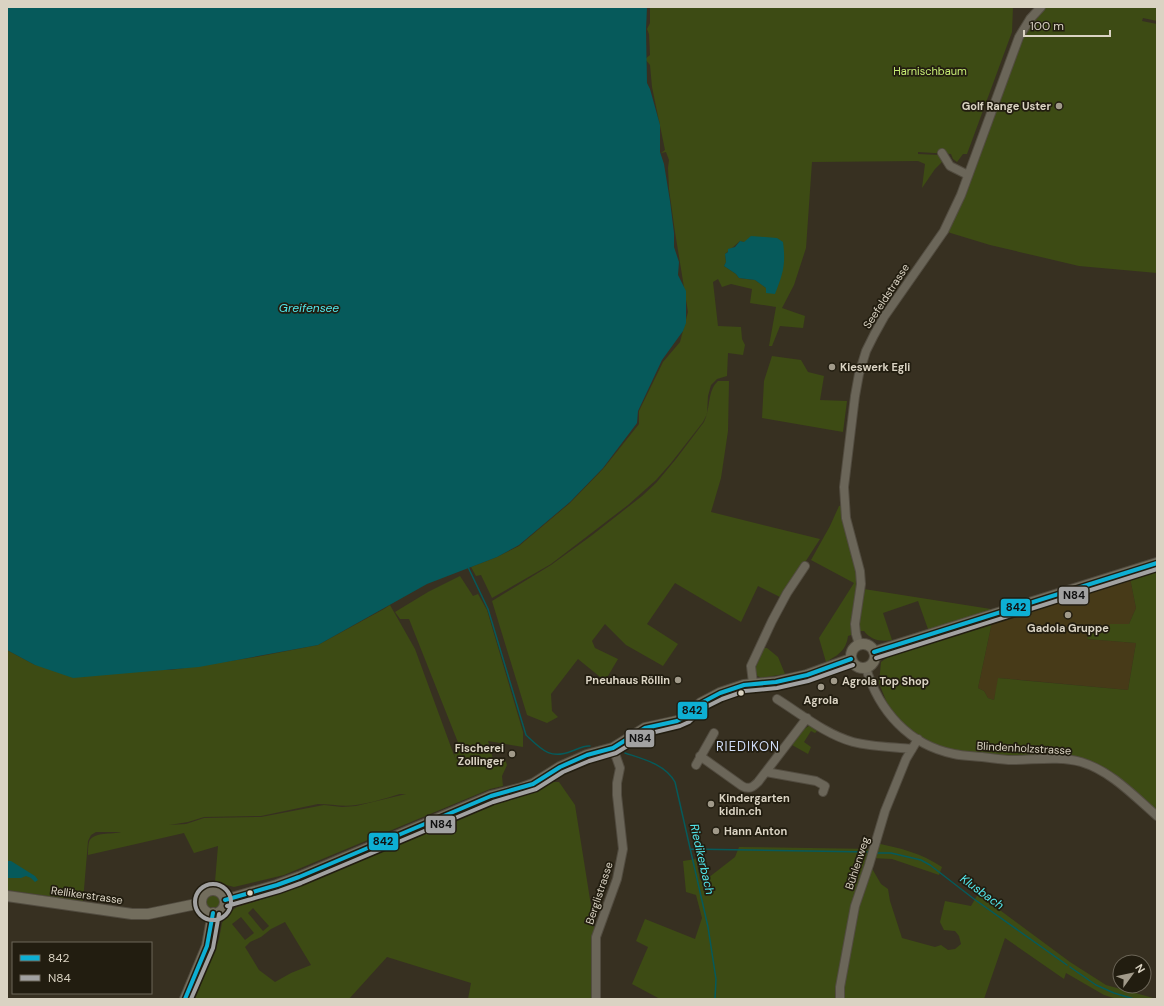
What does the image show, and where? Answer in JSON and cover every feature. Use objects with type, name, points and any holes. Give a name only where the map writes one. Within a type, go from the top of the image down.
[{"type":"main road","points":[[874,652],[1157,563]]},
{"type":"main road","points":[[862,643],[870,646],[874,652],[874,660],[870,666],[866,668],[858,667],[852,662],[851,652],[855,646],[859,644],[862,643]]},
{"type":"main road","points":[[225,900],[299,877],[485,798],[533,784],[556,769],[573,761],[613,748],[645,728],[680,720],[701,703],[736,687],[753,683],[776,682],[806,675],[851,659]]},
{"type":"main road","points":[[210,890],[217,890],[222,894],[225,900],[222,909],[214,913],[210,913],[204,909],[202,899],[210,890]]},
{"type":"main road","name":"Rellikerstrasse","points":[[7,896],[132,914],[148,914],[202,899]]},
{"type":"main road","points":[[185,999],[207,946],[214,913]]},
{"type":"street","name":"Seefeldstrasse","points":[[859,644],[855,624],[861,584],[860,571],[846,518],[844,487],[859,374],[866,351],[884,317],[944,231],[954,212],[1019,37],[1030,19],[1041,7]]},
{"type":"street","points":[[942,153],[950,166],[968,175]]},
{"type":"street","points":[[753,683],[751,666],[787,593],[805,566]]},
{"type":"street","name":"Blindenholzstrasse","points":[[866,668],[882,705],[897,723],[918,740],[935,749],[956,754],[1010,760],[1057,759],[1080,762],[1109,775],[1157,816]]},
{"type":"street","points":[[777,699],[830,732],[853,742],[912,749]]},
{"type":"street","points":[[700,756],[742,786],[747,788],[751,787],[755,785],[766,772],[807,718]]},
{"type":"street","points":[[696,765],[714,733]]},
{"type":"street","name":"Bühlenweg","points":[[840,999],[840,987],[857,902],[870,865],[885,810],[906,759],[918,740]]},
{"type":"street","name":"Berglistrasse","points":[[596,999],[596,937],[617,879],[623,849],[617,795],[617,783],[620,768],[613,748]]},
{"type":"street","points":[[766,772],[816,781],[825,786],[823,792]]},
{"type":"shaded area","points":[[1130,578],[1136,608],[1129,624],[1110,624],[1110,628],[1087,639],[1136,643],[1128,690],[999,678],[994,700],[988,698],[984,691],[978,688],[992,622],[1105,584]]},
{"type":"green space","name":"Harnischbaum","points":[[650,7],[1013,7],[1012,32],[967,154],[963,154],[957,162],[953,159],[951,154],[918,152],[918,154],[939,155],[943,161],[935,169],[922,188],[925,164],[918,161],[812,162],[806,248],[794,285],[782,308],[805,316],[803,328],[780,326],[772,346],[769,346],[776,307],[750,303],[752,289],[731,284],[722,287],[718,279],[713,282],[718,326],[741,327],[742,339],[745,345],[743,355],[728,353],[727,376],[717,379],[711,385],[708,396],[707,414],[703,422],[656,480],[628,505],[551,564],[492,598],[481,575],[476,576],[471,567],[497,557],[519,546],[570,503],[603,469],[639,424],[639,411],[663,362],[680,342],[688,312],[669,189],[669,160],[666,152],[661,153],[665,150],[652,87],[650,65],[645,59],[650,55],[649,34],[647,29],[650,23]],"holes":[[[740,241],[744,242],[775,294],[755,280],[739,278],[736,274],[724,266],[726,262],[725,254]]]},
{"type":"green space","name":"Golf Range Uster","points":[[1041,7],[1157,7],[1157,21],[1143,18],[1142,21],[1157,24],[1157,273],[1079,266],[990,245],[944,231],[1019,37]]},
{"type":"green space","points":[[772,356],[801,360],[808,372],[824,376],[820,400],[847,401],[843,432],[762,418],[764,381]]},
{"type":"green space","points":[[718,381],[729,381],[728,431],[721,478],[711,512],[820,539],[782,598],[758,586],[741,622],[675,583],[647,624],[678,644],[663,666],[626,645],[605,624],[592,641],[595,648],[618,659],[605,681],[578,659],[551,694],[552,711],[558,717],[547,723],[527,715],[492,601],[551,565],[591,536],[642,496],[656,483],[704,422],[708,411],[712,390]]},
{"type":"green space","points":[[842,505],[858,573],[857,592],[852,618],[851,635],[848,636],[841,652],[826,662],[819,638],[854,583],[811,560],[830,526],[839,506]]},
{"type":"green space","points":[[1157,570],[1157,816],[1114,779],[1080,762],[996,759],[926,744],[899,720],[887,703],[879,683],[881,662],[892,654],[992,622],[978,688],[984,691],[988,698],[994,700],[998,678],[1128,690],[1136,643],[1087,639],[1093,626],[1109,628],[1110,624],[1129,624],[1136,608],[1130,578]]},
{"type":"green space","points":[[460,576],[473,596],[478,594],[487,610],[523,732],[523,747],[488,741],[493,759],[505,759],[507,765],[502,776],[503,786],[490,789],[284,875],[234,887],[215,882],[218,846],[194,853],[184,833],[88,855],[89,842],[95,836],[121,832],[96,832],[91,835],[88,841],[83,901],[7,890],[7,650],[35,665],[171,670],[256,657],[318,645],[390,605],[415,649],[458,766],[454,754],[461,750],[409,619],[400,619],[395,612],[428,592]],"holes":[[[400,794],[406,794],[374,802]],[[372,802],[356,806],[342,807],[324,805],[261,817],[204,818],[186,824],[169,825],[188,822],[204,817],[261,816],[318,804],[346,806]]]},
{"type":"green space","points":[[864,589],[997,610],[933,631],[928,629],[918,601],[883,613],[892,640],[884,641],[873,638],[864,631],[860,631],[859,619]]},
{"type":"green space","points":[[764,648],[767,648],[778,657],[785,674],[761,678],[756,675],[755,669]]},
{"type":"green space","points":[[810,725],[818,730],[815,733],[811,731],[804,742],[811,747],[808,754],[792,745],[803,730]]},
{"type":"green space","points":[[546,782],[559,782],[575,805],[596,937],[597,999],[468,999],[471,983],[387,957],[349,999],[195,999],[219,939],[222,923],[228,913],[237,907],[270,897],[313,880],[329,871],[497,800],[523,796]],"holes":[[[253,908],[269,926],[263,931],[248,913]],[[241,917],[254,933],[245,940],[232,924]],[[285,922],[311,965],[291,973],[275,982],[259,970],[245,947],[250,942],[261,937],[271,929]]]},
{"type":"green space","points":[[876,843],[893,847],[926,858],[942,867],[939,875],[892,859],[871,858],[870,865],[881,884],[888,889],[890,901],[902,938],[935,947],[941,945],[948,950],[955,949],[961,944],[959,936],[955,931],[944,930],[940,922],[945,901],[971,906],[978,894],[1070,962],[1106,985],[1112,987],[1112,994],[1139,994],[1157,999],[1117,999],[1104,995],[1066,973],[1064,979],[1005,938],[984,999],[660,999],[632,984],[648,947],[636,941],[645,919],[695,939],[702,918],[696,895],[686,892],[683,861],[696,859],[700,880],[708,878],[735,857],[739,847],[874,849]]},
{"type":"green space","points":[[210,894],[216,894],[220,898],[220,904],[216,908],[210,908],[206,904],[206,898]]},
{"type":"water","name":"Greifensee","points":[[7,7],[647,7],[647,83],[660,125],[660,152],[664,164],[670,201],[674,233],[674,247],[679,262],[678,275],[686,291],[686,323],[683,331],[662,360],[638,411],[637,423],[603,468],[570,502],[519,545],[497,557],[427,584],[318,645],[199,667],[73,678],[35,665],[7,650]]},
{"type":"water","points":[[751,236],[777,238],[783,242],[783,269],[775,294],[766,293],[766,288],[755,280],[739,278],[736,274],[724,266],[726,262],[725,254],[728,252],[728,249],[735,247],[740,241],[744,242]]},
{"type":"water","points":[[7,861],[11,861],[35,876],[38,880],[35,882],[26,876],[21,878],[7,878]]},
{"type":"waterway","name":"Riedikerbach","points":[[468,567],[488,609],[526,735],[542,749],[552,754],[564,754],[590,746]]},
{"type":"waterway","name":"Riedikerbach","points":[[625,753],[660,766],[675,782],[708,927],[716,979],[715,999]]},
{"type":"waterway","name":"Klusbach","points":[[690,849],[869,852]]},
{"type":"waterway","name":"Klusbach","points":[[877,853],[891,853],[921,860],[930,865],[974,899],[1067,965]]},
{"type":"waterway","name":"Klusbach","points":[[1070,967],[1096,985],[1114,993],[1134,999]]},
{"type":"transit line","name":"842","points":[[874,652],[1157,563]]},
{"type":"transit line","name":"N84","points":[[876,658],[1157,569]]},
{"type":"transit line","name":"842","points":[[225,900],[299,877],[491,796],[533,784],[560,767],[587,755],[613,748],[645,728],[677,721],[685,717],[701,703],[720,693],[744,685],[776,682],[807,675],[851,659]]},
{"type":"transit line","name":"N84","points":[[227,906],[301,883],[493,802],[536,789],[563,772],[589,761],[616,753],[647,734],[680,726],[689,722],[704,708],[722,699],[745,691],[777,688],[808,681],[853,665]]},
{"type":"transit line","name":"N84","points":[[213,884],[226,889],[231,902],[226,915],[213,920],[200,915],[195,902],[200,889],[213,884]]},
{"type":"transit line","name":"842","points":[[185,999],[207,946],[213,913]]},
{"type":"transit line","name":"N84","points":[[191,999],[213,948],[219,914]]},
{"type":"place","name":"Golf Range Uster","points":[[1059,106]]},
{"type":"place","name":"Kieswerk Egli","points":[[832,367]]},
{"type":"place","name":"Gadola Gruppe","points":[[1068,615]]},
{"type":"place","name":"Pneuhaus Röllin","points":[[678,680]]},
{"type":"place","name":"Agrola Top Shop","points":[[834,681]]},
{"type":"place","name":"Agrola","points":[[821,687]]},
{"type":"place","name":"Fischerei Zollinger","points":[[512,754]]},
{"type":"place","name":"Kindergarten kidin.ch","points":[[711,804]]},
{"type":"place","name":"Hann Anton","points":[[716,831]]},
{"type":"district","name":"RIEDIKON","points":[[748,746]]}]
